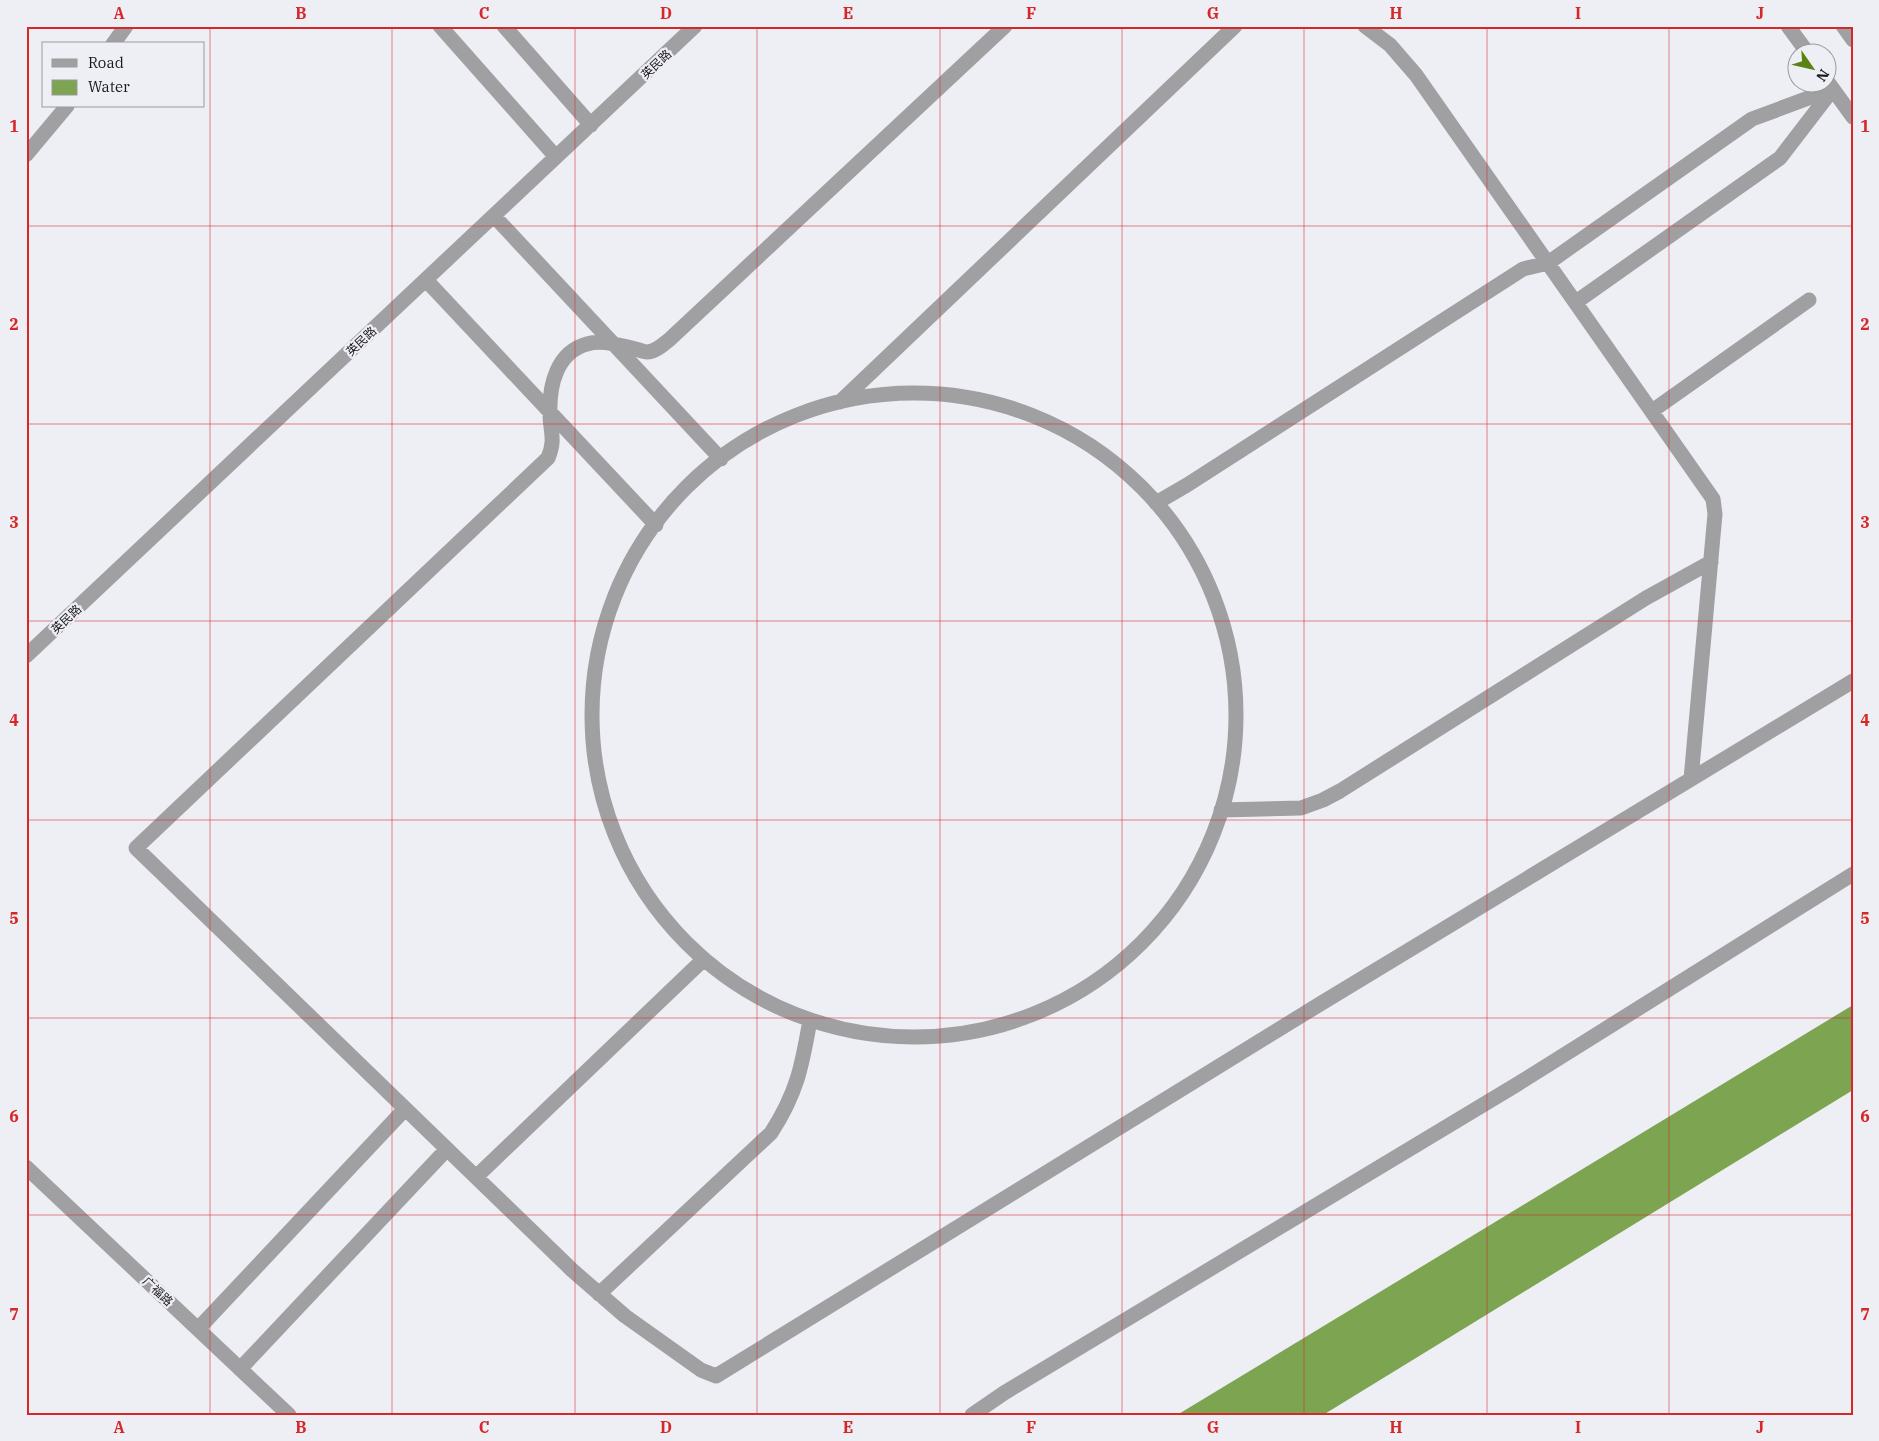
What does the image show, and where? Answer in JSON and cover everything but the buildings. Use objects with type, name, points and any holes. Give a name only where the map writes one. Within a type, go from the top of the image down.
[{"type":"street","points":[[114,42],[126,26]]},
{"type":"street","points":[[440,26],[556,157]]},
{"type":"street","points":[[504,26],[591,125]]},
{"type":"street","name":"英民路","points":[[26,656],[695,26]]},
{"type":"street","points":[[1005,26],[670,339],[647,352],[596,341],[582,345],[566,356],[556,371],[552,383],[550,412],[553,445],[548,458],[136,848],[476,1177],[599,1294],[625,1316],[701,1370],[716,1376],[1294,1019],[1853,681]]},
{"type":"street","points":[[840,402],[1235,26]]},
{"type":"street","points":[[1365,26],[1390,45],[1416,75],[1713,499],[1716,514],[1691,779]]},
{"type":"street","points":[[1788,26],[1800,42]]},
{"type":"street","points":[[1843,26],[1853,40]]},
{"type":"street","points":[[1156,503],[1196,480],[1523,269],[1548,263],[1752,118],[1813,92]]},
{"type":"street","points":[[1576,302],[1780,158],[1825,92]]},
{"type":"street","points":[[1835,92],[1853,117]]},
{"type":"street","points":[[26,156],[65,108]]},
{"type":"street","points":[[494,216],[721,459]]},
{"type":"street","points":[[426,280],[656,525]]},
{"type":"street","points":[[1652,411],[1809,300]]},
{"type":"street","points":[[923,393],[964,397],[1005,406],[1044,420],[1081,439],[1116,463],[1146,491],[1173,523],[1196,558],[1214,596],[1226,635],[1234,676],[1236,716],[1233,755],[1221,810],[1214,832],[1197,868],[1176,902],[1151,932],[1122,960],[1091,984],[1057,1004],[1020,1019],[982,1030],[944,1036],[904,1037],[865,1034],[810,1020],[754,996],[704,959],[665,920],[642,888],[623,854],[609,817],[599,779],[593,740],[593,701],[597,662],[607,622],[622,582],[641,545],[666,511],[695,481],[721,459],[762,432],[800,415],[840,402],[881,394],[923,393]]},
{"type":"street","points":[[1221,810],[1301,808],[1340,791],[1646,598],[1711,562]]},
{"type":"street","points":[[972,1415],[1516,1085],[1853,874]]},
{"type":"street","points":[[476,1177],[704,959]]},
{"type":"street","points":[[599,1294],[771,1133],[794,1092],[802,1066],[810,1020]]},
{"type":"street","points":[[198,1329],[405,1108]]},
{"type":"street","points":[[240,1369],[447,1149]]},
{"type":"street","name":"广福路","points":[[26,1167],[289,1415]]},
{"type":"water","points":[[1853,1005],[1853,1090],[1323,1415],[1177,1415]]}]
